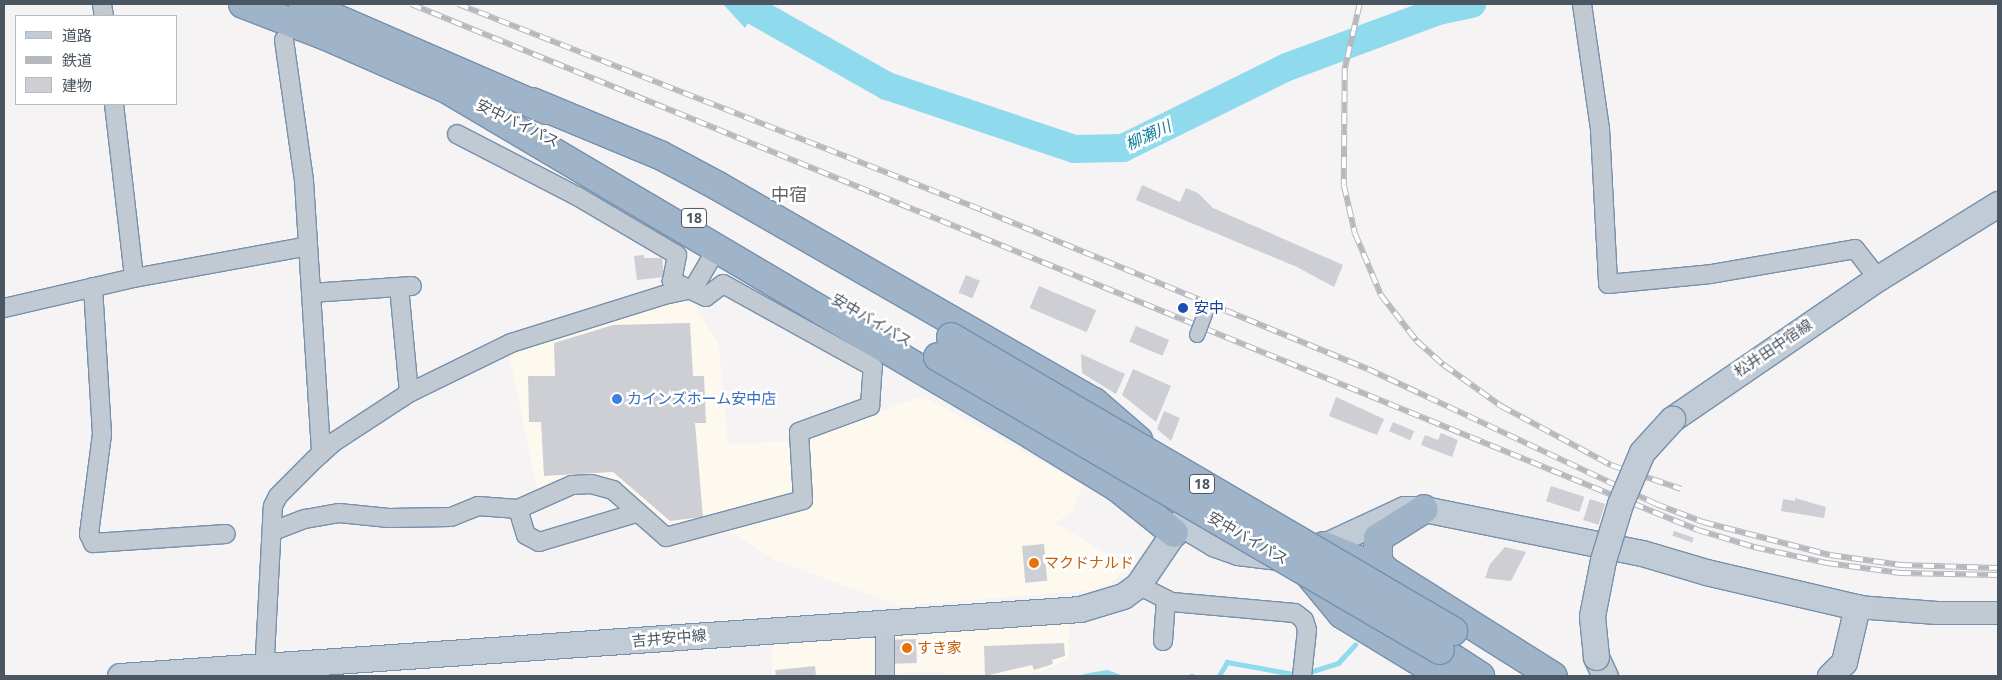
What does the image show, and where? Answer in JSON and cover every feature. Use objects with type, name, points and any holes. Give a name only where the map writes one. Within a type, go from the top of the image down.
[{"type":"highway","name":"安中バイパス","points":[[243,4],[446,88],[591,159],[944,347]]},
{"type":"highway","name":"安中バイパス","points":[[303,4],[532,102],[602,138],[1446,652],[1480,676]]},
{"type":"highway","points":[[446,88],[716,250],[1032,435],[1177,528]]},
{"type":"highway","points":[[532,102],[668,159],[1094,402],[1135,436],[1177,528]]},
{"type":"highway","points":[[1032,435],[1059,383]]},
{"type":"highway","points":[[1386,571],[1378,562],[1378,538],[1424,509]]},
{"type":"highway","points":[[1324,546],[1386,571],[1553,676]]},
{"type":"highway","points":[[1301,562],[1342,614],[1446,652]]},
{"type":"highway","name":"安中バイパス","points":[[1446,652],[1519,676]]},
{"type":"main road","name":"松井田中宿線","points":[[1600,667],[1592,616],[1603,560],[1620,504],[1642,452],[1672,419],[1878,278],[1998,204]]},
{"type":"main road","points":[[1177,528],[1201,554],[1242,570],[1271,571],[1301,562],[1324,546],[1383,516],[1404,509],[1424,509],[1642,553],[1706,572],[1856,607],[1844,662],[1830,676]]},
{"type":"main road","points":[[1177,528],[1215,544],[1251,556],[1279,557],[1324,546]]},
{"type":"main road","name":"吉井安中線","points":[[120,676],[265,672],[1080,609],[1116,599],[1138,585],[1177,528]]},
{"type":"street","points":[[1582,4],[1600,129],[1608,284],[1711,274],[1855,249],[1878,278]]},
{"type":"street","points":[[1593,78],[1596,36],[1594,4]]},
{"type":"street","points":[[284,40],[304,181],[322,453]]},
{"type":"street","points":[[114,105],[134,278]]},
{"type":"street","points":[[273,531],[305,519],[339,513],[389,518],[451,517],[478,506],[518,509],[572,485],[591,484],[613,490],[636,513],[666,537],[803,500],[799,432],[870,406],[873,367],[723,284],[706,296],[672,281],[678,255],[585,200],[457,134]]},
{"type":"street","points":[[4,308],[134,278],[308,246]]},
{"type":"street","points":[[265,672],[273,506],[278,496],[322,453],[409,393],[511,343],[664,295],[693,289],[716,250]]},
{"type":"street","points":[[93,287],[102,434],[88,534],[93,543],[226,534]]},
{"type":"street","points":[[311,293],[406,287],[409,393]]},
{"type":"street","points":[[1197,335],[1207,310]]},
{"type":"street","points":[[1177,528],[1220,485]]},
{"type":"street","points":[[518,509],[526,535],[539,542],[636,513]]},
{"type":"street","points":[[1138,585],[1166,599],[1295,612],[1304,620],[1307,630],[1302,676]]},
{"type":"street","points":[[1163,641],[1166,599]]},
{"type":"street","points":[[1856,607],[1937,613],[1998,613]]},
{"type":"street","points":[[885,623],[885,676]]},
{"type":"shaded area","points":[[691,299],[719,345],[728,445],[800,440],[923,396],[1083,485],[1072,512],[1055,523],[1128,566],[1111,583],[1094,590],[900,606],[777,561],[726,529],[669,530],[617,485],[538,494],[509,354],[669,300]]},
{"type":"shaded area","points":[[1069,624],[1069,659],[1040,672],[1009,676],[957,676],[931,671],[890,674],[888,636]]},
{"type":"shaded area","points":[[772,638],[875,638],[875,676],[772,676]]},
{"type":"water","points":[[723,4],[759,4],[745,28]]},
{"type":"building","points":[[1142,185],[1180,202],[1186,188],[1198,193],[1213,208],[1343,265],[1334,287],[1297,267],[1136,200]]},
{"type":"building","points":[[644,255],[644,258],[662,258],[664,277],[637,280],[634,256]]},
{"type":"building","points":[[966,275],[980,281],[972,298],[959,292]]},
{"type":"building","points":[[1039,286],[1096,310],[1087,332],[1030,308]]},
{"type":"building","name":"カインズホーム安中店","points":[[690,323],[693,376],[704,376],[706,423],[695,423],[703,517],[670,521],[613,472],[544,476],[541,422],[529,422],[528,376],[555,376],[554,343],[613,325]]},
{"type":"building","points":[[1136,326],[1169,340],[1162,356],[1129,342]]},
{"type":"building","points":[[1081,354],[1125,374],[1116,394],[1082,373]]},
{"type":"building","points":[[1133,369],[1171,386],[1156,422],[1122,395]]},
{"type":"building","points":[[1336,397],[1384,419],[1377,435],[1329,416]]},
{"type":"building","points":[[1164,411],[1180,418],[1171,441],[1157,429]]},
{"type":"building","points":[[1393,422],[1414,431],[1410,440],[1389,431]]},
{"type":"building","points":[[1441,433],[1458,440],[1452,457],[1421,445],[1425,435],[1438,440]]},
{"type":"building","points":[[1551,486],[1584,497],[1579,512],[1546,501]]},
{"type":"building","points":[[1795,498],[1826,507],[1824,518],[1781,511],[1783,499],[1795,501]]},
{"type":"building","points":[[1590,499],[1605,504],[1598,525],[1583,520]]},
{"type":"building","points":[[1674,531],[1694,538],[1692,543],[1672,536]]},
{"type":"building","name":"マクドナルド","points":[[1044,544],[1047,581],[1025,583],[1022,546]]},
{"type":"building","points":[[1505,547],[1526,552],[1511,581],[1485,578],[1490,564]]},
{"type":"building","points":[[916,639],[917,663],[893,664],[892,640]]},
{"type":"building","points":[[1064,643],[1065,656],[1052,660],[1053,664],[1034,670],[1032,665],[985,676],[984,646]]},
{"type":"building","points":[[815,666],[816,676],[776,676],[775,670]]},
{"type":"waterway","name":"柳瀬川","points":[[742,4],[887,86],[1074,149],[1123,148],[1287,67],[1438,11],[1472,4]]},
{"type":"waterway","points":[[1306,673],[1338,663],[1355,645]]},
{"type":"waterway","points":[[1219,676],[1227,662],[1299,675]]},
{"type":"waterway","points":[[1084,676],[1107,672],[1118,676]]},
{"type":"railway","points":[[411,4],[1698,530],[1754,547],[1827,563],[1900,573],[1998,575]]},
{"type":"railway","points":[[458,4],[982,210],[1368,369],[1656,504],[1703,522],[1830,555],[1901,565],[1998,568]]},
{"type":"railway","points":[[1360,4],[1345,69],[1344,185],[1355,233],[1381,295],[1417,341],[1444,365],[1501,406],[1611,465],[1681,489]]},
{"type":"place","name":"安中","points":[[1183,308]]},
{"type":"place","name":"カインズホーム安中店","points":[[617,399]]},
{"type":"place","name":"マクドナルド","points":[[1034,563]]},
{"type":"place","name":"すき家","points":[[907,648]]},
{"type":"district","name":"中宿","points":[[789,194]]}]
